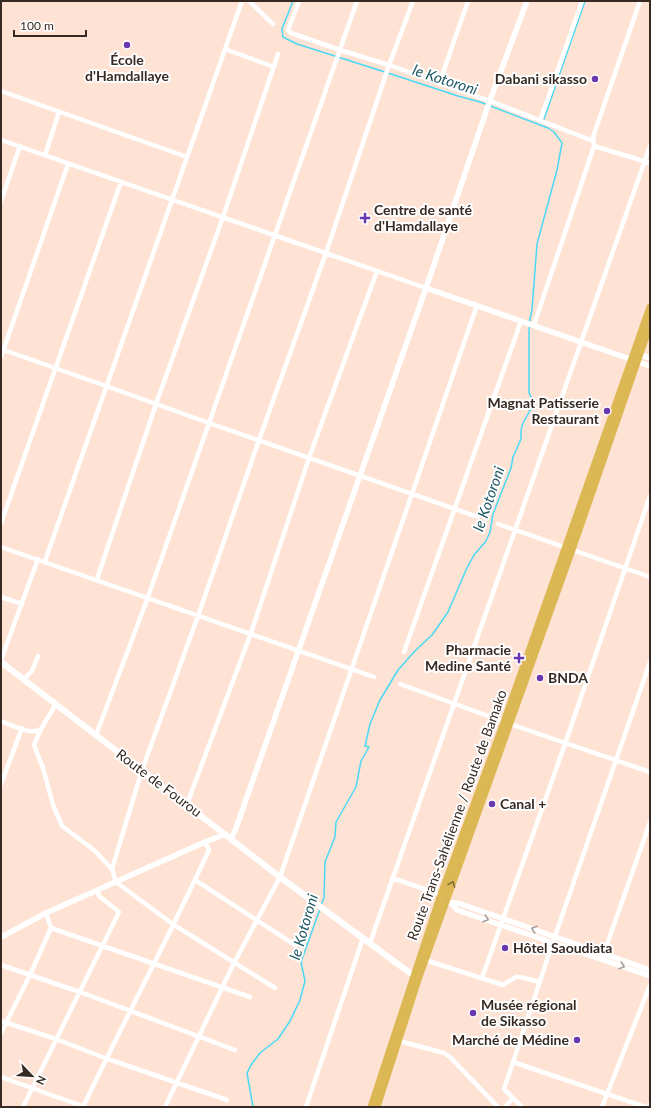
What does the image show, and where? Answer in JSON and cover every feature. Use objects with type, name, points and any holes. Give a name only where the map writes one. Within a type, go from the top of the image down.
[{"type":"highway","name":"Route Trans-Sahélienne / Route de Bamako","points":[[371,1107],[416,976],[445,899],[636,357],[650,307]]},
{"type":"highway","name":"Route Trans-Sahélienne / Route de Bamako","points":[[636,357],[650,325]]},
{"type":"highway","name":"Route Trans-Sahélienne / Route de Bamako","points":[[377,1107],[399,1041],[416,976],[425,960],[445,899]]},
{"type":"main road","name":"Route de Fourou","points":[[1,661],[23,680],[187,804],[280,877],[416,976]]},
{"type":"street","points":[[45,561],[242,1]]},
{"type":"street","points":[[249,1],[273,24]]},
{"type":"street","points":[[299,1],[288,30],[289,32],[540,121],[594,143],[650,163]]},
{"type":"street","points":[[96,735],[148,597],[357,1]]},
{"type":"street","points":[[112,869],[142,770],[326,253],[386,74],[413,1]]},
{"type":"street","points":[[438,84],[468,1]]},
{"type":"street","points":[[1,937],[46,913],[205,842],[228,836],[235,831],[426,288],[489,104],[527,1]]},
{"type":"street","points":[[540,121],[582,1]]},
{"type":"street","points":[[534,325],[594,143],[593,138],[640,1]]},
{"type":"street","points":[[225,49],[274,67]]},
{"type":"street","points":[[97,579],[156,404],[224,217],[278,54]]},
{"type":"street","points":[[1,91],[186,157]]},
{"type":"street","points":[[45,155],[59,112]]},
{"type":"street","points":[[1,140],[581,342],[636,357],[650,358]]},
{"type":"street","points":[[1,201],[20,146]]},
{"type":"street","points":[[370,943],[650,146]]},
{"type":"street","points":[[1,357],[2,350],[68,164]]},
{"type":"street","points":[[1,522],[121,182]]},
{"type":"street","points":[[187,804],[251,633],[309,458],[377,271]]},
{"type":"street","points":[[165,1107],[234,963],[280,877],[477,305]]},
{"type":"street","points":[[404,652],[454,508],[523,321]]},
{"type":"street","points":[[2,350],[56,368],[209,424],[259,440],[478,517]]},
{"type":"street","points":[[636,357],[650,366]]},
{"type":"street","points":[[482,978],[565,744],[650,496]]},
{"type":"street","points":[[498,524],[650,577]]},
{"type":"street","points":[[1,547],[97,579],[374,677]]},
{"type":"street","points":[[1,661],[38,559]]},
{"type":"street","points":[[1,597],[22,604]]},
{"type":"street","points":[[23,680],[32,670],[38,656]]},
{"type":"street","points":[[522,1107],[504,1089],[554,939],[650,662]]},
{"type":"street","points":[[400,684],[565,744],[650,772]]},
{"type":"street","points":[[56,704],[41,729],[34,745],[43,768],[53,805],[62,826],[94,850],[112,869],[116,882],[174,925],[275,988]]},
{"type":"street","points":[[1,721],[30,732],[37,732],[41,729]]},
{"type":"street","points":[[1,784],[22,728]]},
{"type":"street","points":[[603,957],[650,822]]},
{"type":"street","points":[[1,1077],[84,1107],[105,1058],[174,925],[209,850],[205,842]]},
{"type":"street","points":[[392,878],[445,899],[457,910],[501,921],[554,939],[650,976]]},
{"type":"street","points":[[195,880],[295,945]]},
{"type":"street","points":[[23,1107],[119,912],[99,896],[97,890]]},
{"type":"street","points":[[1,1033],[4,1022],[30,975],[51,928],[46,913]]},
{"type":"street","points":[[51,928],[250,997]]},
{"type":"street","points":[[306,1107],[363,938]]},
{"type":"street","points":[[603,957],[650,970]]},
{"type":"street","points":[[425,960],[503,985],[520,976],[540,982]]},
{"type":"street","points":[[1,965],[80,992],[235,1050]]},
{"type":"street","points":[[602,1107],[650,985]]},
{"type":"street","points":[[4,1022],[177,1084],[227,1100]]},
{"type":"street","points":[[399,1041],[444,1053],[450,1057],[498,1107]]},
{"type":"street","points":[[513,1062],[645,1107]]},
{"type":"street","points":[[505,1107],[513,1098]]},
{"type":"waterway","name":"le Kotoroni","points":[[293,1],[282,29],[283,37],[297,44],[385,72]]},
{"type":"waterway","points":[[544,119],[585,1]]},
{"type":"waterway","name":"le Kotoroni","points":[[321,905],[324,898],[325,862],[335,837],[336,822],[356,787],[361,761],[369,747],[365,746],[370,724],[380,700],[398,670],[432,635],[448,612],[474,555],[486,541],[490,532],[493,514],[521,439],[523,423],[533,405],[529,393],[529,331],[537,244],[557,170],[562,143],[554,132],[548,128],[480,102],[388,73]]},
{"type":"waterway","name":"le Kotoroni","points":[[253,1107],[247,1073],[260,1053],[278,1039],[290,1021],[300,1000],[305,981],[301,962],[320,909]]},
{"type":"place","name":"École d'Hamdallaye","points":[[127,45]]},
{"type":"place","name":"Dabani sikasso","points":[[595,79]]},
{"type":"place","name":"Centre de santé d'Hamdallaye","points":[[365,218]]},
{"type":"place","name":"Magnat Patisserie Restaurant","points":[[607,411]]},
{"type":"place","name":"Pharmacie Medine Santé","points":[[519,658]]},
{"type":"place","name":"BNDA","points":[[540,678]]},
{"type":"place","name":"Canal +","points":[[492,804]]},
{"type":"place","name":"Hôtel Saoudiata","points":[[505,948]]},
{"type":"place","name":"Musée régional de Sikasso","points":[[473,1013]]},
{"type":"place","name":"Marché de Médine","points":[[577,1040]]}]
